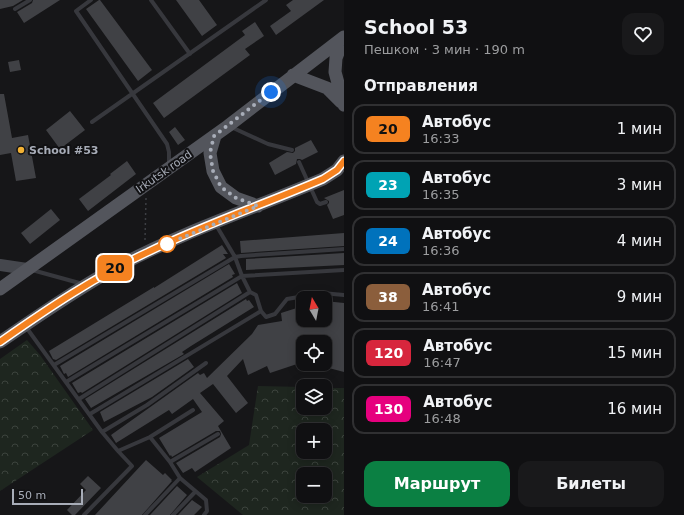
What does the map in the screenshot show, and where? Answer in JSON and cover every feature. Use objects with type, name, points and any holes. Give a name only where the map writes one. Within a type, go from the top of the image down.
[{"type":"main road","name":"Irkutsk road","points":[[0,289],[228,126],[344,37]]},
{"type":"main road","name":"Irkutsk road","points":[[344,37],[336,58],[335,72],[344,105]]},
{"type":"main road","points":[[293,75],[327,88],[344,105]]},
{"type":"main road","points":[[214,136],[210,153],[213,171],[221,187],[236,198],[258,206]]},
{"type":"main road","points":[[0,342],[117,267],[149,251],[323,179],[337,170],[344,161]]},
{"type":"main road","points":[[323,179],[344,173]]},
{"type":"main road","points":[[0,265],[27,269]]},
{"type":"lane","points":[[15,9],[30,0]]},
{"type":"lane","points":[[91,0],[76,11],[167,144],[170,158],[169,168]]},
{"type":"lane","points":[[151,0],[190,54]]},
{"type":"lane","points":[[92,122],[266,0]]},
{"type":"lane","points":[[228,126],[268,144],[292,150]]},
{"type":"lane","points":[[299,162],[318,203],[320,204],[326,202]]},
{"type":"lane","points":[[215,223],[235,258],[250,292],[256,294],[261,311],[266,317],[275,314],[287,299],[322,293],[344,295]]},
{"type":"lane","points":[[54,365],[235,258],[241,256],[344,249]]},
{"type":"lane","points":[[27,269],[87,285]]},
{"type":"lane","points":[[66,382],[242,276],[344,270]]},
{"type":"lane","points":[[79,399],[250,292]]},
{"type":"lane","points":[[90,414],[261,311]]},
{"type":"lane","points":[[25,325],[102,432],[132,466],[84,515]]},
{"type":"lane","points":[[102,432],[147,405],[206,363]]},
{"type":"lane","points":[[118,451],[150,437],[193,410]]},
{"type":"lane","points":[[170,462],[218,434]]},
{"type":"lane","points":[[150,437],[170,462],[180,478],[206,500],[207,511],[204,515]]},
{"type":"lane","points":[[145,515],[180,478]]},
{"type":"lane","points":[[173,515],[195,492]]},
{"type":"path","points":[[145,242],[146,195]]},
{"type":"green space","points":[[27,340],[40,355],[93,430],[0,491],[0,359]]},
{"type":"green space","points":[[258,386],[296,387],[296,415],[332,415],[332,388],[344,388],[344,515],[243,515],[197,477],[249,445]]},
{"type":"building","points":[[0,0],[23,0],[13,6],[0,9]]},
{"type":"building","points":[[33,0],[60,0],[24,23],[17,12],[32,3]]},
{"type":"building","points":[[99,0],[152,70],[138,81],[86,9]]},
{"type":"building","points":[[176,0],[199,0],[217,25],[202,36]]},
{"type":"building","points":[[293,0],[324,0],[276,35],[270,26],[291,11],[286,5]]},
{"type":"building","points":[[255,22],[264,36],[245,49],[250,55],[164,118],[153,103],[245,35],[242,31]]},
{"type":"building","points":[[19,60],[21,70],[10,72],[8,62]]},
{"type":"building","points":[[0,94],[4,94],[12,138],[28,135],[36,178],[16,181],[11,153],[0,155]]},
{"type":"building","points":[[70,111],[85,130],[60,149],[46,130]]},
{"type":"building","points":[[175,127],[185,140],[178,145],[169,132]]},
{"type":"building","points":[[311,140],[318,152],[302,160],[297,159],[296,164],[275,175],[269,163],[287,152],[293,153],[295,148]]},
{"type":"building","points":[[127,161],[136,174],[88,211],[79,199]]},
{"type":"building","points":[[344,190],[344,215],[333,219],[327,205],[329,201],[324,198]]},
{"type":"building","points":[[51,209],[60,220],[30,244],[21,233]]},
{"type":"building","points":[[344,233],[344,246],[241,253],[240,241]]},
{"type":"building","points":[[222,245],[228,254],[223,254],[226,258],[56,360],[53,359],[49,351]]},
{"type":"building","points":[[344,253],[344,265],[246,270],[246,259]]},
{"type":"building","points":[[229,264],[235,274],[232,275],[233,277],[68,377],[66,373],[64,374],[60,366]]},
{"type":"building","points":[[237,283],[242,293],[82,393],[78,393],[72,383]]},
{"type":"building","points":[[246,299],[247,301],[249,300],[254,307],[182,352],[184,354],[91,408],[85,399]]},
{"type":"building","points":[[332,302],[344,303],[344,372],[332,369],[332,335],[296,335],[296,364],[270,373],[267,366],[248,375],[243,359],[227,376],[248,403],[236,413],[213,384],[200,393],[224,421],[218,426],[231,448],[195,472],[192,468],[183,473],[176,463],[220,437],[220,431],[216,431],[172,457],[159,438],[202,412],[193,399],[172,414],[169,410],[116,443],[111,435],[198,373],[200,375],[204,373],[207,378],[252,334],[258,325],[282,321],[281,313],[296,308],[296,327],[332,327]]},
{"type":"building","points":[[188,359],[194,367],[152,397],[104,422],[100,412]]},
{"type":"building","points":[[146,460],[163,475],[165,473],[172,481],[142,515],[95,515]]},
{"type":"building","points":[[88,476],[101,488],[75,515],[72,515],[67,510],[86,490],[80,484]]},
{"type":"building","points":[[177,486],[187,495],[170,515],[150,515]]},
{"type":"building","points":[[192,500],[202,507],[194,515],[178,515]]},
{"type":"bus line","name":"20","points":[[0,342],[117,267],[149,251],[323,179],[337,170],[344,161]]},
{"type":"place","name":"School #53","points":[[21,150]]},
{"type":"route","points":[[167,244],[258,206],[236,198],[221,187],[213,171],[210,153],[214,136],[271,92]]}]
